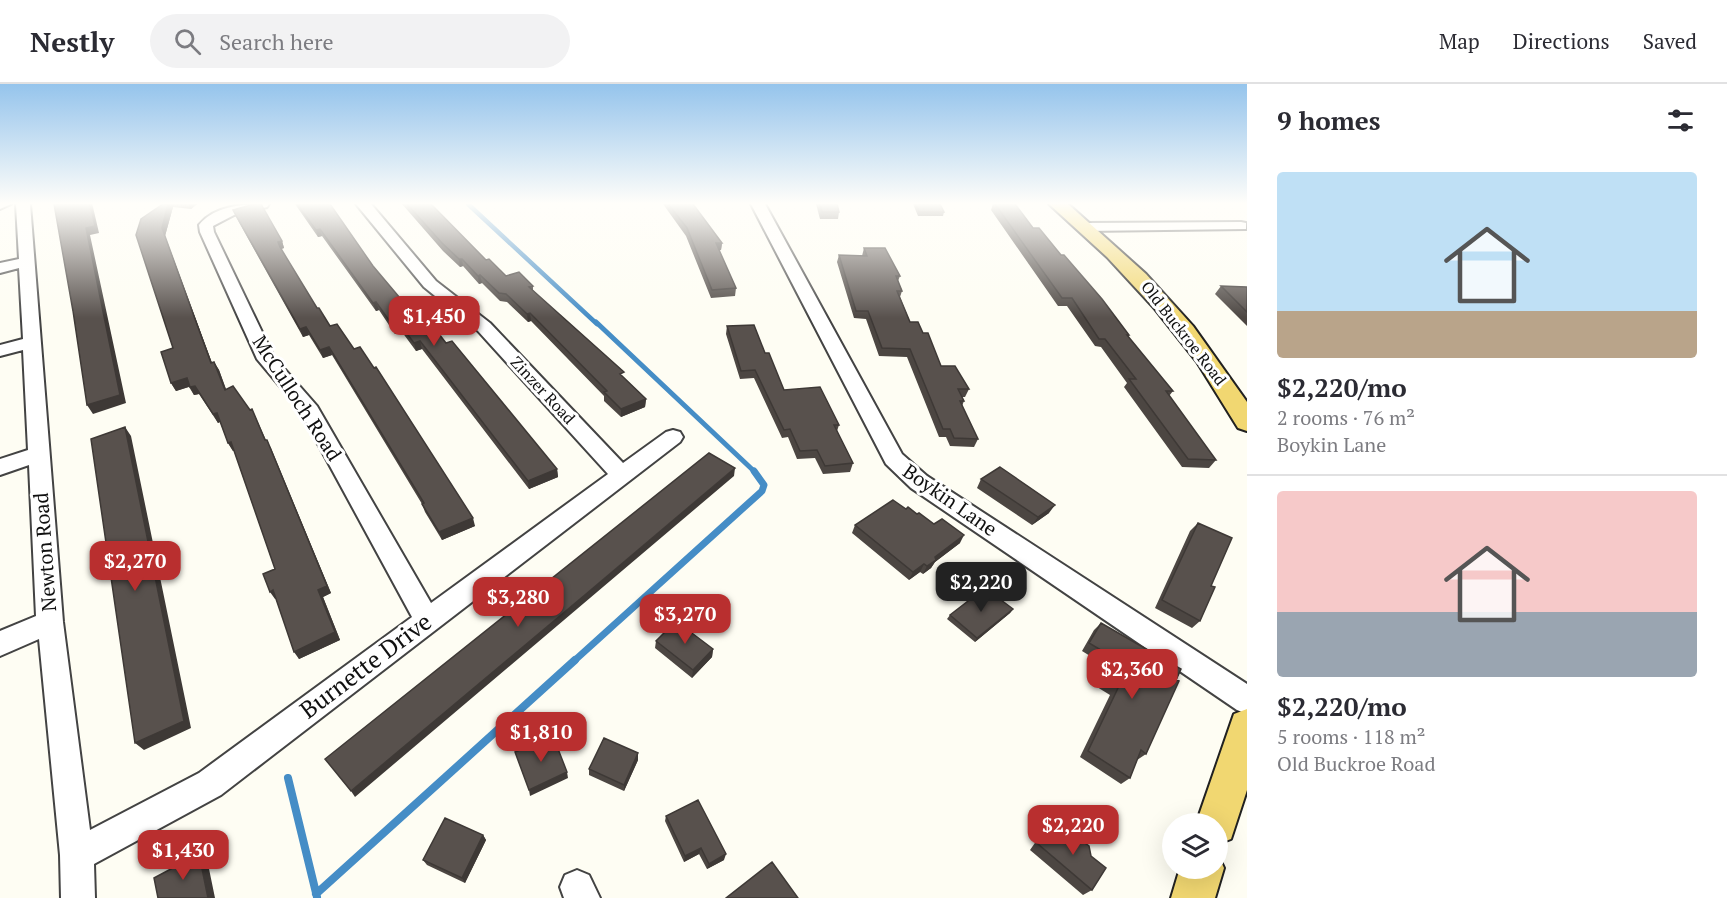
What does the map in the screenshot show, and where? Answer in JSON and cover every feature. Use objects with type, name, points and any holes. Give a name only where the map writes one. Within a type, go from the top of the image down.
[{"type":"main road","name":"Old Buckroe Road","points":[[1101,242],[1140,277],[1191,337],[1247,423]]},
{"type":"main road","points":[[1220,813],[1247,727]]},
{"type":"main road","points":[[1193,898],[1199,879]]},
{"type":"street","name":"Newton Road","points":[[26,242],[50,622],[78,855],[78,898]]},
{"type":"street","name":"McCulloch Road","points":[[212,242],[266,359],[307,406],[427,620]]},
{"type":"street","name":"Zinzer Road","points":[[395,242],[430,284],[484,327],[621,475]]},
{"type":"street","name":"Boykin Lane","points":[[778,242],[894,459],[919,482],[1247,700]]},
{"type":"street","points":[[0,268],[27,262]]},
{"type":"street","points":[[0,351],[31,342]]},
{"type":"street","name":"Burnette Drive","points":[[78,855],[210,784],[673,437]]},
{"type":"street","points":[[0,467],[39,454]]},
{"type":"street","points":[[0,644],[50,622]]},
{"type":"building","points":[[61,242],[89,242],[120,395],[87,405]]},
{"type":"building","points":[[138,242],[167,242],[211,363],[214,362],[225,390],[233,386],[250,410],[252,409],[327,586],[318,590],[335,632],[294,652],[273,590],[270,592],[263,574],[275,569],[231,442],[228,443],[217,413],[213,414],[195,386],[190,387],[187,378],[171,383],[161,352],[173,348]]},
{"type":"building","points":[[251,242],[278,242],[330,326],[337,324],[354,349],[360,347],[374,368],[376,367],[473,518],[439,532],[422,504],[424,503],[329,347],[320,350],[306,327],[300,329]]},
{"type":"building","points":[[329,242],[356,242],[373,266],[421,323],[429,321],[446,343],[452,341],[557,469],[528,481],[420,341],[414,343],[400,324],[393,326],[376,302],[373,303]]},
{"type":"building","points":[[468,242],[506,276],[519,272],[533,286],[529,287],[624,372],[620,374],[646,399],[621,409],[604,392],[607,391],[530,313],[527,314],[506,294],[499,293],[442,243]]},
{"type":"building","points":[[693,242],[722,243],[716,243],[736,288],[712,290]]},
{"type":"building","points":[[1022,242],[1050,242],[1061,255],[1064,255],[1102,299],[1129,335],[1127,335],[1173,391],[1166,391],[1216,460],[1188,459],[1129,379],[1136,379],[1105,339],[1099,339],[1072,298],[1062,298]]},
{"type":"building","points":[[864,248],[885,248],[900,276],[896,276],[902,291],[897,291],[910,322],[918,322],[923,333],[928,333],[941,366],[955,366],[969,389],[958,389],[964,401],[960,401],[978,439],[954,438],[950,429],[943,429],[910,349],[882,348],[868,311],[856,311],[839,255],[867,256]]},
{"type":"building","points":[[1221,286],[1247,287],[1247,312]]},
{"type":"building","points":[[754,325],[765,353],[769,353],[784,390],[820,387],[839,425],[834,425],[853,463],[825,466],[817,450],[800,451],[790,429],[784,430],[755,370],[741,371],[727,326]]},
{"type":"building","points":[[125,427],[184,721],[135,743],[91,439]]},
{"type":"building","points":[[709,453],[735,468],[351,791],[325,759]]},
{"type":"building","points":[[1000,467],[1055,505],[1038,517],[981,479]]},
{"type":"building","points":[[893,500],[906,509],[908,507],[917,514],[919,513],[934,524],[942,519],[964,535],[935,557],[936,560],[927,566],[924,564],[913,572],[855,525]]},
{"type":"building","points":[[1198,523],[1232,538],[1211,586],[1215,587],[1200,621],[1162,600]]},
{"type":"building","points":[[985,588],[1013,609],[977,638],[950,615]]},
{"type":"building","points":[[676,621],[713,649],[693,670],[656,641]]},
{"type":"building","points":[[1101,623],[1181,669],[1176,680],[1179,681],[1146,754],[1141,750],[1130,778],[1088,751],[1118,688],[1105,680],[1116,659],[1089,643]]},
{"type":"building","points":[[553,736],[567,772],[529,790],[515,752]]},
{"type":"building","points":[[604,738],[638,753],[624,785],[589,769]]},
{"type":"building","points":[[698,800],[726,854],[709,864],[701,848],[685,856],[666,816]]},
{"type":"building","points":[[445,818],[483,835],[462,878],[423,860]]},
{"type":"building","points":[[1051,825],[1067,838],[1082,841],[1089,846],[1091,856],[1106,868],[1092,890],[1038,844]]},
{"type":"building","points":[[199,854],[208,898],[158,898],[154,878]]},
{"type":"building","points":[[772,862],[798,898],[726,898]]},
{"type":"waterway","points":[[509,242],[597,324]]},
{"type":"waterway","points":[[596,322],[754,471]]},
{"type":"waterway","points":[[574,661],[762,491],[764,485],[754,471]]},
{"type":"waterway","points":[[316,894],[575,660]]},
{"type":"waterway","points":[[288,778],[316,894]]}]
